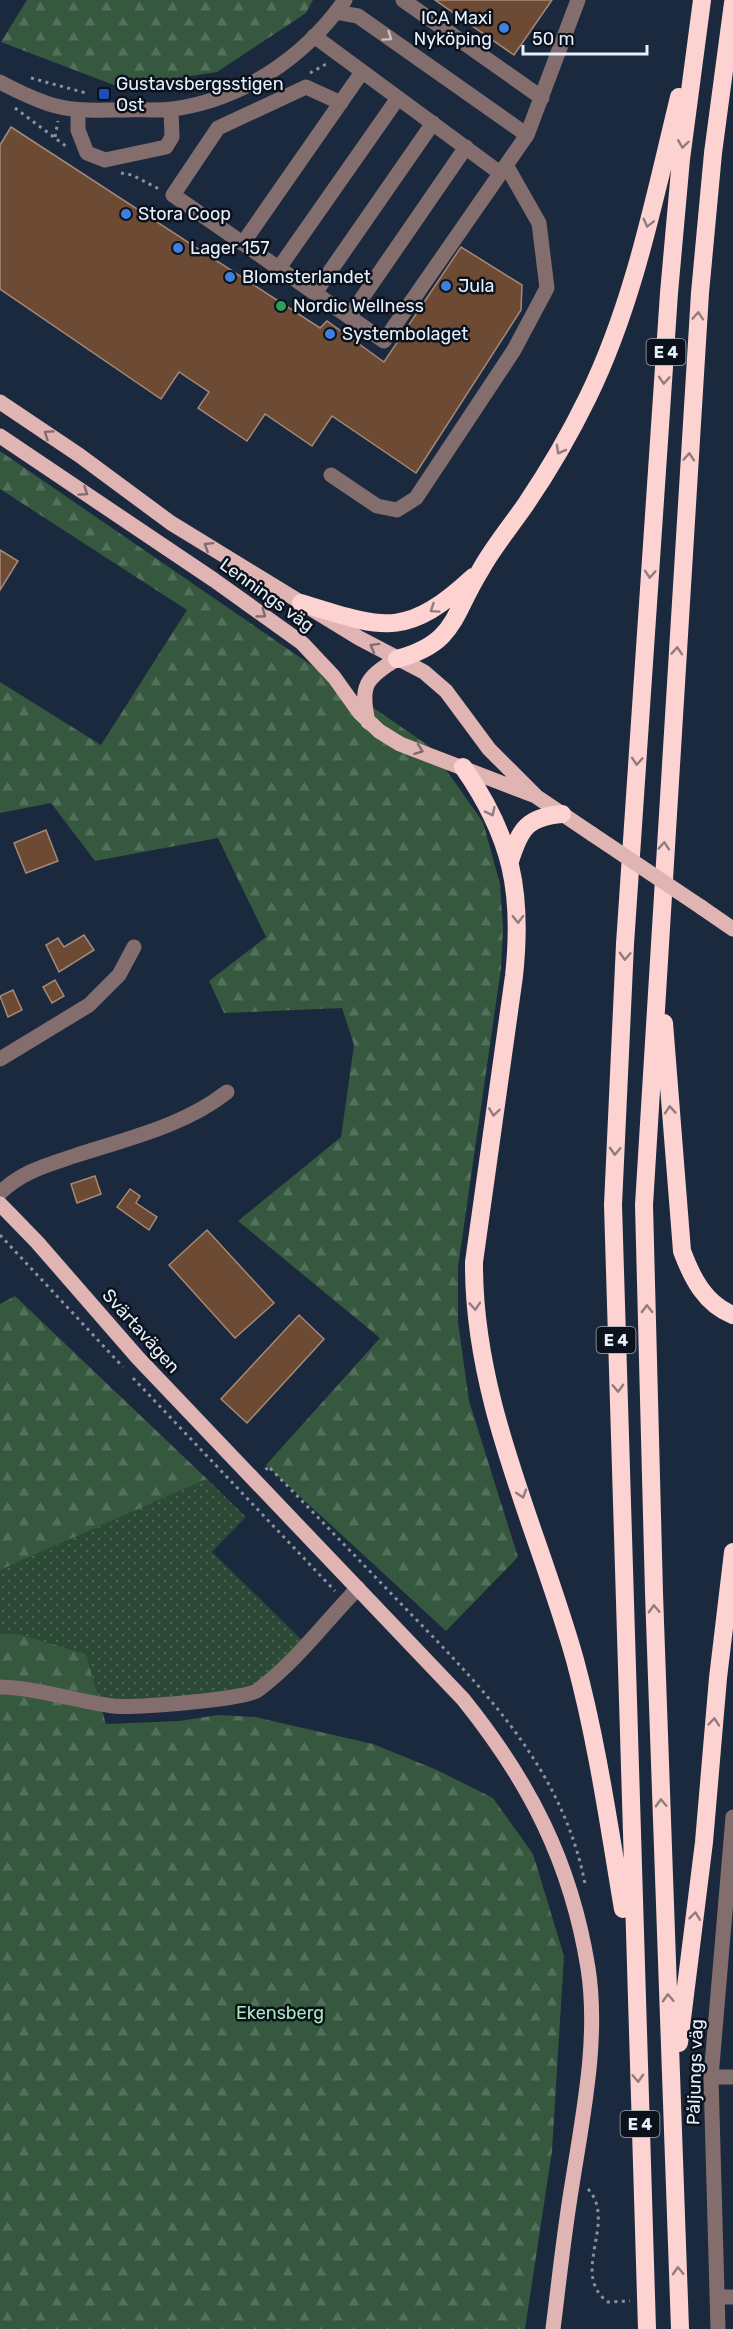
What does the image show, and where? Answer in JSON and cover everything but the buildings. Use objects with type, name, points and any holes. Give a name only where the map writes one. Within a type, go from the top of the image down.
[{"type":"highway","points":[[397,659],[422,652],[437,641],[456,618],[478,572],[558,454],[608,354],[634,282],[702,1]]},
{"type":"highway","name":"E 4","points":[[647,2329],[613,1205],[625,944],[669,292],[681,159],[702,1]]},
{"type":"highway","name":"E 4","points":[[680,2329],[654,1593],[644,1205],[658,946],[700,294],[713,153],[733,3]]},
{"type":"highway","points":[[301,603],[354,619],[391,625],[421,618],[451,597],[478,572]]},
{"type":"highway","points":[[463,767],[486,800],[510,861],[518,904],[519,934],[484,1179],[474,1262],[474,1303],[489,1394],[556,1599],[587,1709],[635,1978]]},
{"type":"highway","points":[[510,861],[520,834],[529,823],[541,816],[562,814]]},
{"type":"highway","points":[[658,946],[682,1251],[695,1282],[703,1293],[721,1309],[733,1315]]},
{"type":"highway","points":[[672,2099],[704,1842],[718,1678],[733,1552]]},
{"type":"main road","name":"Lennings väg","points":[[0,402],[79,455],[171,522],[301,603],[397,659],[424,672],[446,691],[489,749],[537,797]]},
{"type":"main road","name":"Lennings väg","points":[[0,436],[214,580],[302,643],[334,677],[368,722],[400,744],[537,797]]},
{"type":"main road","points":[[368,722],[363,697],[367,683],[381,669],[397,659]]},
{"type":"main road","points":[[537,797],[733,929]]},
{"type":"main road","name":"Svärtavägen","points":[[0,1204],[37,1242],[138,1358],[463,1699],[496,1739],[524,1782],[552,1841],[570,1891],[588,1969],[591,2028],[577,2188],[553,2329]]},
{"type":"street","points":[[403,0],[542,98]]},
{"type":"street","points":[[341,103],[306,87],[218,128],[173,195],[384,341],[527,135],[578,0]]},
{"type":"street","points":[[0,82],[47,103],[78,110],[171,109],[203,102],[256,82],[285,64],[340,6],[358,16],[527,135]]},
{"type":"street","points":[[314,36],[466,147],[503,169],[539,224],[547,288],[514,350],[416,498],[397,510],[377,506],[331,475]]},
{"type":"street","points":[[243,243],[362,72]]},
{"type":"street","points":[[279,268],[398,98]]},
{"type":"street","points":[[78,110],[81,143],[87,153],[105,160],[166,147],[172,137],[171,109]]},
{"type":"street","points":[[315,293],[432,123]]},
{"type":"street","points":[[349,317],[466,147]]},
{"type":"street","points":[[0,1059],[88,1005],[119,975],[134,947]]},
{"type":"street","points":[[0,1193],[12,1181],[34,1170],[158,1128],[206,1109],[227,1092]]},
{"type":"street","points":[[0,1687],[30,1688],[78,1701],[117,1706],[219,1700],[256,1692],[298,1653],[358,1588]]},
{"type":"street","name":"Påljungs väg","points":[[718,2329],[711,2077],[733,1817]]},
{"type":"street","points":[[711,2077],[733,2077]]},
{"type":"street","points":[[717,2297],[733,2297]]},
{"type":"path","points":[[30,78],[90,94]]},
{"type":"path","points":[[0,1235],[243,1496],[345,1601]]},
{"type":"path","points":[[243,1496],[268,1466],[476,1680],[510,1722],[540,1766],[564,1813],[582,1866],[586,1888]]},
{"type":"path","points":[[577,2188],[594,2195],[600,2212],[592,2266],[595,2289],[608,2302],[630,2301]]},
{"type":"green space","points":[[27,0],[313,0],[306,13],[217,72],[119,87],[1,42]]},
{"type":"green space","points":[[0,451],[429,746],[483,822],[500,884],[503,928],[501,968],[458,1267],[458,1322],[469,1401],[518,1557],[446,1631],[266,1465],[380,1338],[238,1221],[341,1137],[354,1045],[342,1008],[224,1013],[209,981],[266,937],[218,838],[95,861],[51,803],[0,813],[0,682],[101,745],[187,610],[0,489]]},
{"type":"green space","points":[[15,1296],[207,1479],[0,1570],[0,1304]]},
{"type":"green space","points":[[207,1479],[246,1517],[212,1552],[305,1643],[256,1692],[100,1704],[86,1654],[19,1634],[0,1634],[0,1570]]},
{"type":"green space","name":"Ekensberg","points":[[0,1634],[19,1634],[86,1654],[106,1724],[179,1721],[218,1715],[255,1717],[373,1744],[437,1770],[493,1798],[533,1854],[564,1956],[552,2151],[525,2329],[0,2329]]},
{"type":"place","name":"ICA Maxi Nyköping","points":[[504,28]]},
{"type":"place","name":"Gustavsbergsstigen Ost","points":[[104,94]]},
{"type":"place","name":"Stora Coop","points":[[126,214]]},
{"type":"place","name":"Lager 157","points":[[178,248]]},
{"type":"place","name":"Blomsterlandet","points":[[230,277]]},
{"type":"place","name":"Jula","points":[[446,286]]},
{"type":"place","name":"Nordic Wellness","points":[[281,306]]},
{"type":"place","name":"Systembolaget","points":[[330,334]]}]
